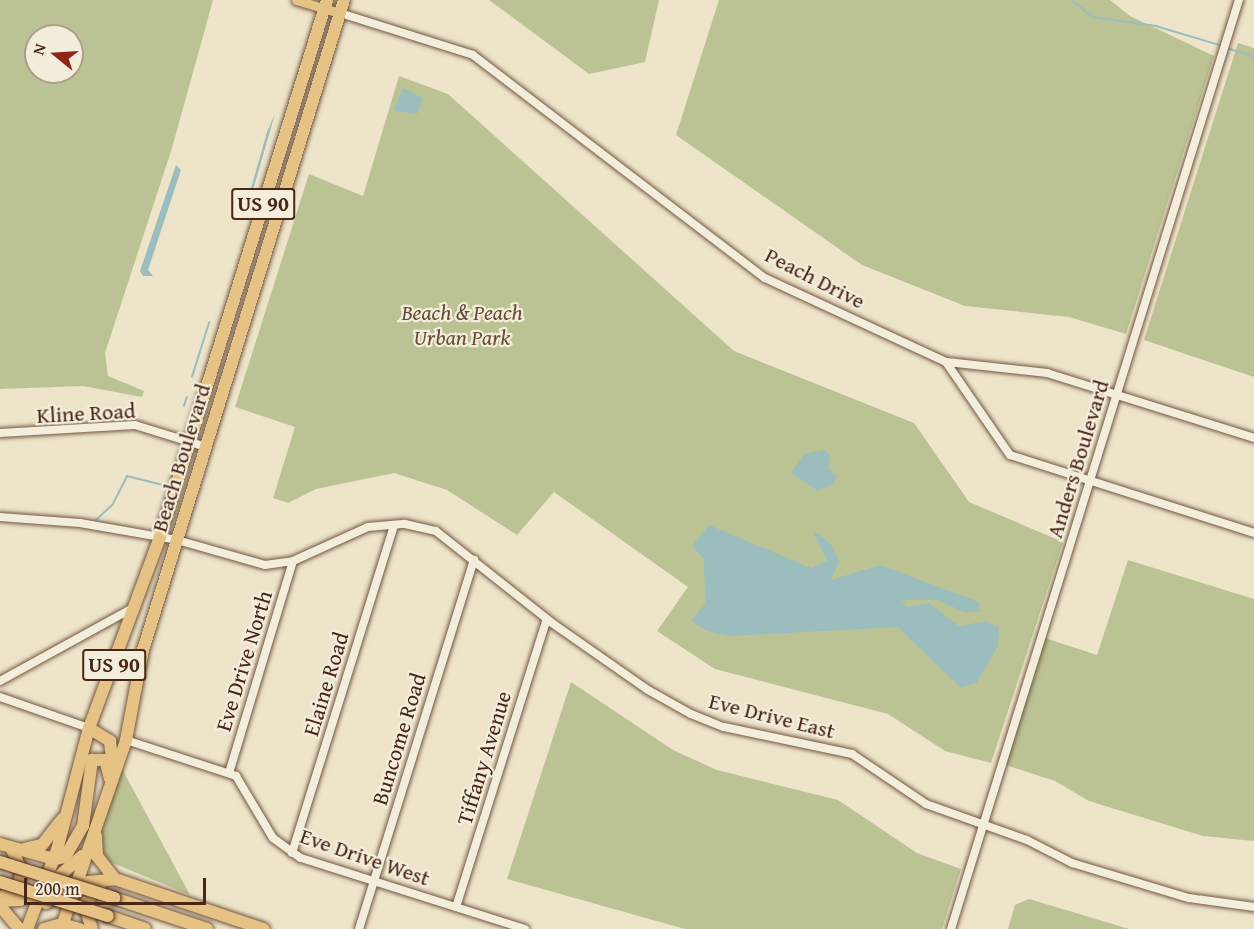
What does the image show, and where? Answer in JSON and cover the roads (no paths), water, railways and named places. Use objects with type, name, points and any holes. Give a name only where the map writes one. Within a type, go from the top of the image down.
[{"type":"highway","name":"Beach Boulevard","points":[[61,926],[126,740],[143,650],[344,0]]},
{"type":"highway","name":"US 90","points":[[27,929],[54,859],[89,728],[138,602],[160,537],[325,4]]},
{"type":"highway","points":[[89,728],[110,741],[112,781]]},
{"type":"highway","points":[[6,845],[54,859],[72,852],[80,834],[92,760],[105,760],[112,781]]},
{"type":"highway","points":[[6,845],[42,845],[68,810]]},
{"type":"highway","points":[[102,811],[96,839],[97,856],[115,879]]},
{"type":"highway","points":[[0,900],[21,900],[42,891],[71,869],[91,844]]},
{"type":"highway","points":[[0,900],[18,885],[22,873],[6,845]]},
{"type":"highway","points":[[0,862],[207,929]]},
{"type":"highway","points":[[92,929],[84,911],[86,898],[95,888],[115,879]]},
{"type":"highway","points":[[33,914],[75,885],[115,879],[264,929]]},
{"type":"highway","points":[[0,882],[145,929]]},
{"type":"highway","points":[[0,906],[19,929]]},
{"type":"highway","points":[[44,929],[61,926],[80,929]]},
{"type":"main road","name":"Peach Drive","points":[[296,0],[325,4],[340,13]]},
{"type":"street","name":"Anders Boulevard","points":[[951,929],[1239,0]]},
{"type":"street","name":"Peach Drive","points":[[340,13],[473,55],[765,278],[946,362]]},
{"type":"street","points":[[256,227],[272,232]]},
{"type":"street","points":[[946,362],[1033,370],[1254,438]]},
{"type":"street","points":[[946,362],[1010,454],[1090,482],[1254,533]]},
{"type":"street","name":"Kline Road","points":[[0,433],[135,425],[206,447]]},
{"type":"street","name":"Eve Drive East","points":[[0,516],[80,523],[177,540],[254,564],[293,561],[359,531],[394,525],[436,531],[547,619],[648,690],[691,714],[724,727],[852,754],[926,804],[1141,884],[1189,898],[1254,907]]},
{"type":"street","name":"Elaine Road","points":[[292,853],[394,525]]},
{"type":"street","name":"Buncome Road","points":[[359,929],[474,559]]},
{"type":"street","name":"Eve Drive North","points":[[229,773],[293,561]]},
{"type":"street","points":[[0,681],[120,619],[138,602]]},
{"type":"street","name":"Tiffany Avenue","points":[[456,907],[547,619]]},
{"type":"street","points":[[0,697],[89,728]]},
{"type":"street","name":"Eve Drive West","points":[[126,740],[229,773],[242,782],[273,838],[292,853],[374,882],[525,929]]},
{"type":"water","points":[[403,88],[423,98],[417,114],[394,111]]},
{"type":"water","points":[[275,114],[250,200],[246,206],[267,132]]},
{"type":"water","points":[[176,165],[181,170],[148,270],[153,276],[143,276],[140,271]]},
{"type":"water","points":[[824,450],[830,455],[828,469],[837,476],[834,483],[818,491],[791,473],[804,454]]},
{"type":"water","points":[[709,525],[811,568],[827,561],[813,531],[830,543],[839,561],[831,580],[880,565],[979,602],[980,612],[964,612],[938,600],[902,600],[907,607],[929,603],[959,626],[987,621],[999,628],[998,646],[977,682],[961,688],[898,627],[730,636],[707,631],[691,621],[705,604],[704,559],[692,546]]},
{"type":"waterway","points":[[1072,0],[1093,17],[1156,26],[1223,46]]},
{"type":"waterway","points":[[1227,48],[1254,57]]},
{"type":"waterway","points":[[192,377],[209,323]]},
{"type":"waterway","points":[[184,406],[187,397]]},
{"type":"waterway","points":[[96,520],[113,504],[127,476],[162,485]]},
{"type":"park label","name":"Beach & Peach Urban Park","points":[[462,324]]}]
